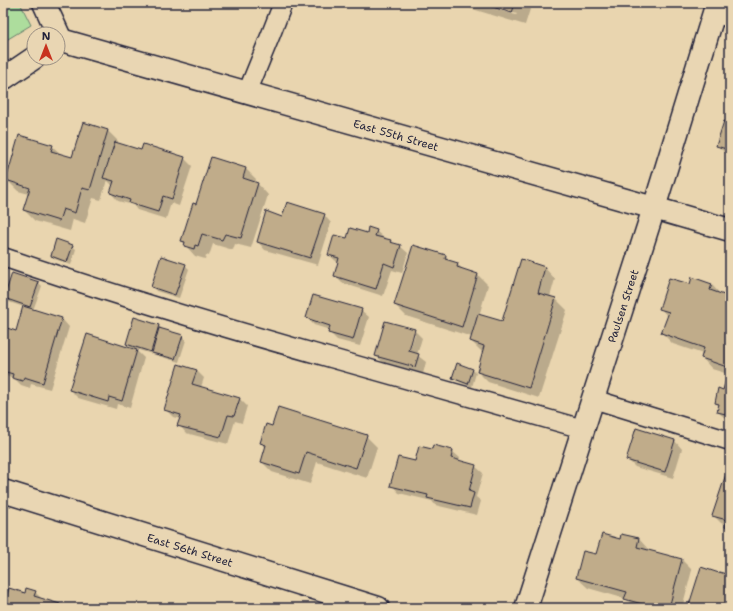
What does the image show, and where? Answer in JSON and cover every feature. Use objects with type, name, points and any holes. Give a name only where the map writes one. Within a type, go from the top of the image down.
[{"type":"street","points":[[44,3],[53,26]]},
{"type":"street","name":"Paulsen Street","points":[[526,608],[654,208],[720,11]]},
{"type":"street","name":"East 55th Street","points":[[66,43],[730,230]]},
{"type":"street","points":[[3,79],[26,63]]},
{"type":"street","name":"East 56th Street","points":[[3,491],[378,608]]},
{"type":"lane","points":[[247,93],[283,3]]},
{"type":"lane","points":[[3,257],[69,280],[256,337],[583,429]]},
{"type":"lane","points":[[593,399],[730,441]]},
{"type":"green space","points":[[3,3],[20,3],[31,25],[26,26],[26,28],[3,42]]},
{"type":"building","points":[[479,3],[515,3],[512,13]]},
{"type":"building","points":[[724,121],[730,123],[730,150],[716,146]]},
{"type":"building","points":[[83,122],[108,130],[90,190],[82,188],[75,213],[63,209],[59,221],[23,210],[30,188],[6,180],[19,135],[53,145],[51,151],[72,157]]},
{"type":"building","points":[[115,142],[141,150],[143,144],[185,157],[172,199],[163,196],[158,212],[129,203],[130,200],[110,193],[114,181],[103,178]]},
{"type":"building","points":[[211,157],[246,168],[243,178],[258,183],[241,238],[225,234],[222,240],[202,234],[198,246],[195,245],[194,249],[184,246],[185,242],[181,241],[193,203],[196,204]]},
{"type":"building","points":[[287,202],[325,214],[310,258],[257,242],[266,211],[282,217]]},
{"type":"building","points":[[368,227],[377,230],[375,236],[391,240],[390,242],[401,245],[394,267],[384,263],[376,289],[334,276],[339,258],[328,255],[334,235],[347,238],[350,228],[367,233]]},
{"type":"building","points":[[56,239],[73,245],[67,262],[51,256]]},
{"type":"building","points":[[413,245],[446,255],[445,259],[458,263],[457,267],[478,274],[462,327],[394,305]]},
{"type":"building","points":[[161,256],[186,264],[175,295],[151,287]]},
{"type":"building","points":[[521,259],[545,267],[538,293],[556,298],[529,388],[477,372],[484,346],[470,341],[478,314],[502,321]]},
{"type":"building","points":[[12,273],[39,282],[30,307],[4,298]]},
{"type":"building","points":[[692,277],[712,284],[710,290],[730,297],[730,357],[727,367],[701,358],[704,348],[661,333],[669,312],[659,309],[669,278],[690,284]]},
{"type":"building","points":[[313,295],[362,309],[353,340],[328,333],[330,326],[306,318]]},
{"type":"building","points":[[23,306],[62,318],[43,383],[24,377],[23,381],[12,378],[13,374],[3,371],[3,341],[7,328],[16,331]]},
{"type":"building","points":[[134,317],[159,325],[151,352],[126,344]]},
{"type":"building","points":[[385,321],[415,329],[409,351],[419,354],[415,367],[375,356]]},
{"type":"building","points":[[159,328],[183,335],[175,359],[152,353]]},
{"type":"building","points":[[87,334],[137,350],[122,401],[109,397],[108,402],[69,390]]},
{"type":"building","points":[[457,363],[473,369],[468,384],[452,378]]},
{"type":"building","points":[[178,364],[197,370],[192,384],[240,398],[234,416],[228,415],[221,437],[177,426],[181,415],[164,410]]},
{"type":"building","points":[[730,365],[730,415],[717,412],[719,404],[715,403],[718,388],[723,390]]},
{"type":"building","points":[[278,407],[367,435],[356,468],[306,452],[299,474],[261,462],[266,445],[260,443],[266,424],[272,426]]},
{"type":"building","points":[[636,428],[675,440],[665,472],[626,460]]},
{"type":"building","points":[[433,445],[453,450],[451,458],[476,465],[469,491],[474,493],[470,508],[427,498],[428,495],[390,486],[398,457],[415,461],[419,446],[432,449]]},
{"type":"building","points":[[727,471],[730,472],[730,529],[725,527],[727,520],[712,516]]},
{"type":"building","points":[[602,534],[620,539],[621,534],[639,538],[637,547],[682,559],[669,608],[657,608],[624,599],[627,592],[576,578],[583,551],[596,554]]},
{"type":"building","points":[[701,567],[730,575],[730,608],[688,608]]},
{"type":"building","points":[[9,588],[25,593],[26,588],[36,591],[34,596],[60,604],[59,608],[3,608]]}]
